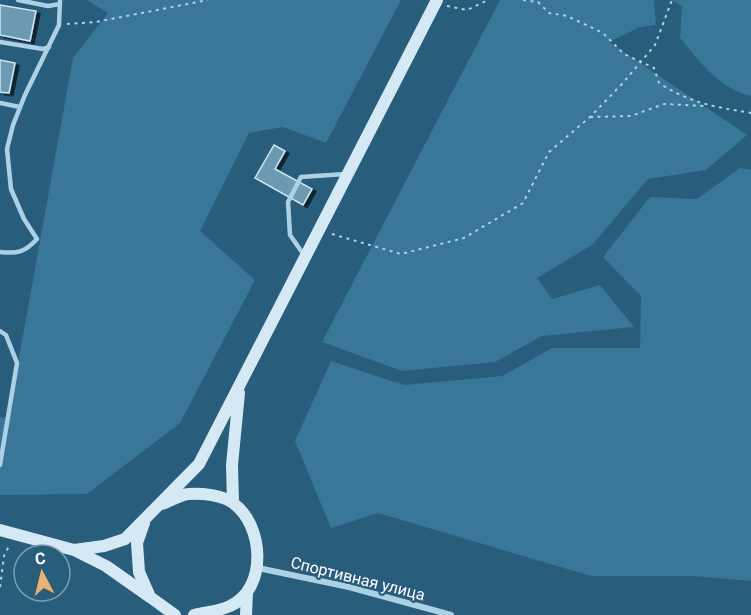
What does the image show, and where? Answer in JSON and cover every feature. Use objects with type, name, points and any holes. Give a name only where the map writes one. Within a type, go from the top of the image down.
[{"type":"main road","points":[[74,550],[104,546],[124,539],[199,464],[436,2]]},
{"type":"main road","points":[[233,502],[232,465],[240,383]]},
{"type":"main road","points":[[158,506],[187,494],[210,494],[233,502],[248,519],[258,544],[258,568],[247,592],[246,615]]},
{"type":"main road","points":[[145,519],[136,543],[139,572],[150,597]]},
{"type":"main road","points":[[0,530],[74,550],[106,566],[171,612],[194,615],[231,606],[247,592]]},
{"type":"street","name":"Спортивная улица","points":[[258,568],[349,587],[451,615]]},
{"type":"lane","points":[[0,252],[11,253],[27,249],[38,239],[24,219],[11,189],[7,149],[20,107],[59,25],[60,2],[48,6],[18,0]]},
{"type":"lane","points":[[0,42],[43,49],[49,47]]},
{"type":"lane","points":[[0,103],[20,107]]},
{"type":"lane","points":[[306,256],[290,235],[288,202],[301,177],[348,174]]},
{"type":"lane","points":[[0,331],[6,335],[17,363],[0,465]]},
{"type":"path","points":[[59,25],[96,22],[208,0]]},
{"type":"path","points":[[436,2],[467,10],[488,0]]},
{"type":"path","points":[[523,0],[538,2],[549,13],[567,16],[603,33],[624,54],[654,68],[659,83],[676,93],[708,106]]},
{"type":"path","points":[[319,230],[401,255],[464,237],[523,203],[549,152],[590,117],[655,45],[672,0]]},
{"type":"path","points":[[590,117],[631,116],[664,104],[708,106],[751,113]]},
{"type":"path","points":[[0,587],[4,556],[15,533]]},
{"type":"shaded area","points":[[87,0],[401,0],[326,143],[283,127],[249,133],[200,231],[255,280],[180,423],[87,494],[0,495],[0,417],[8,418],[73,58],[108,13]]},
{"type":"shaded area","points":[[500,0],[654,0],[656,25],[640,27],[609,42],[747,135],[706,170],[648,179],[592,245],[537,278],[552,299],[600,285],[634,327],[542,336],[495,362],[402,371],[322,342]]},
{"type":"shaded area","points":[[672,0],[751,0],[751,96],[720,81],[687,47],[680,38],[682,6]]},
{"type":"shaded area","points":[[740,168],[751,170],[751,581],[693,576],[591,576],[378,513],[331,528],[295,441],[331,361],[404,385],[502,376],[552,348],[640,348],[641,296],[603,257],[650,197],[697,199]]},
{"type":"building","points":[[0,5],[36,11],[30,41],[0,35]]},
{"type":"building","points":[[0,60],[15,63],[9,93],[0,92]]},
{"type":"building","points":[[274,145],[285,151],[275,169],[312,189],[303,205],[255,178]]}]
